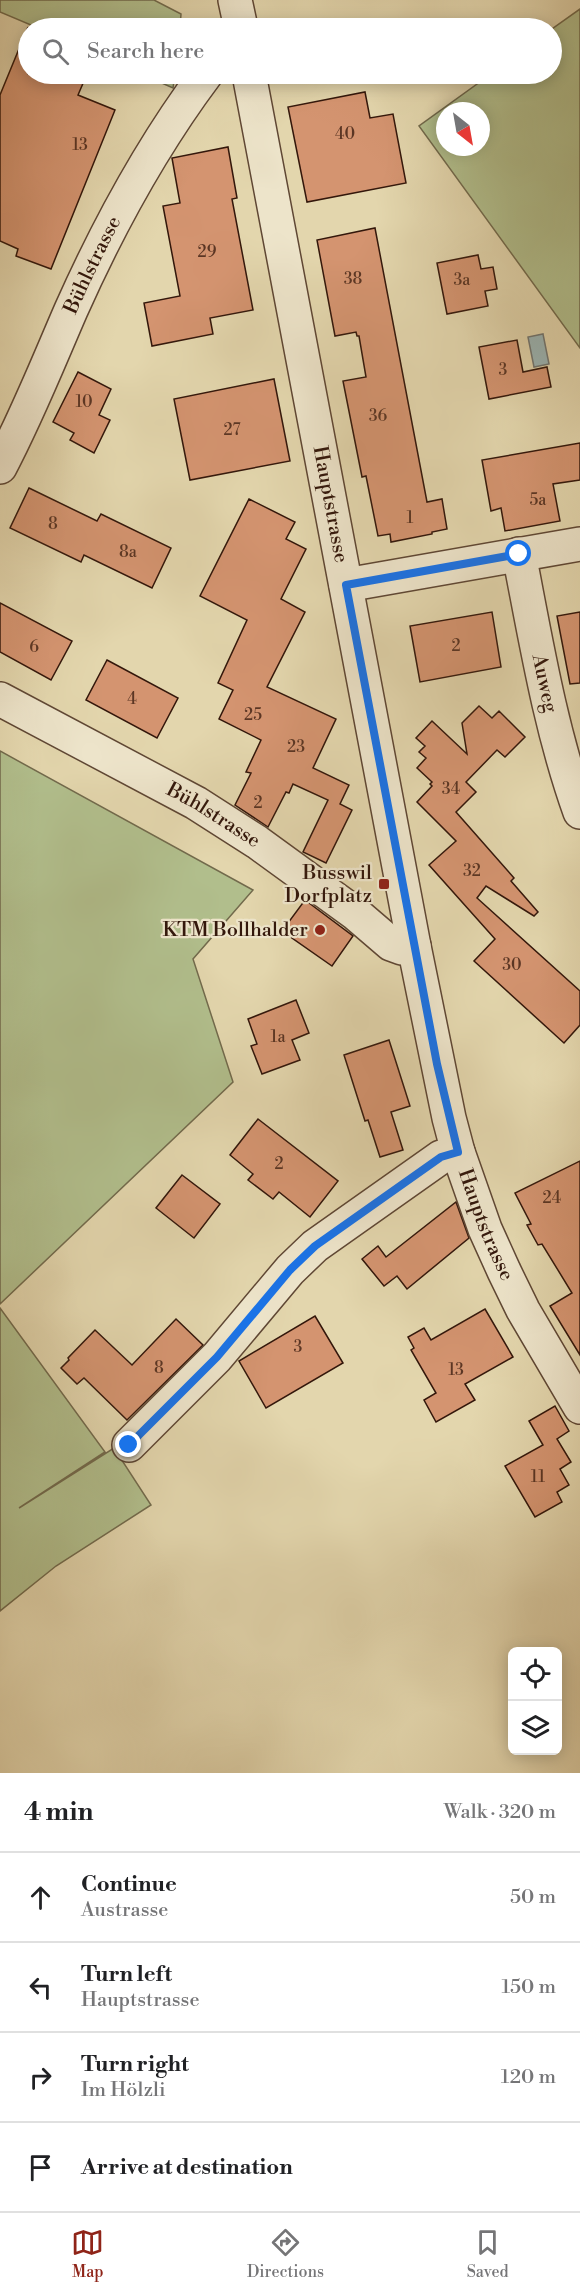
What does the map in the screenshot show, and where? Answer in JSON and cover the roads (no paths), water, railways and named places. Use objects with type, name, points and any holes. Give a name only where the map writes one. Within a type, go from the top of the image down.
[{"type":"street","points":[[236,0],[239,18]]},
{"type":"street","name":"Bühlstrasse","points":[[0,467],[26,418],[72,308],[125,198],[173,118],[198,84]]},
{"type":"street","name":"Hauptstrasse","points":[[251,84],[414,946],[437,1064],[458,1152],[485,1229],[504,1271],[580,1407]]},
{"type":"street","points":[[346,585],[580,544]]},
{"type":"street","name":"Auweg","points":[[519,554],[553,724],[580,812]]},
{"type":"street","name":"Bühlstrasse","points":[[0,699],[196,803],[257,842],[356,914],[391,944],[402,948],[414,946]]},
{"type":"street","points":[[129,1445],[217,1357],[290,1270],[315,1246],[441,1157],[458,1152]]},
{"type":"water","points":[[543,334],[549,364],[534,367],[528,337]]},
{"type":"place","name":"Busswil Dorfplatz","points":[[384,884]]},
{"type":"place","name":"KTM Bollhalder","points":[[320,930]]}]
